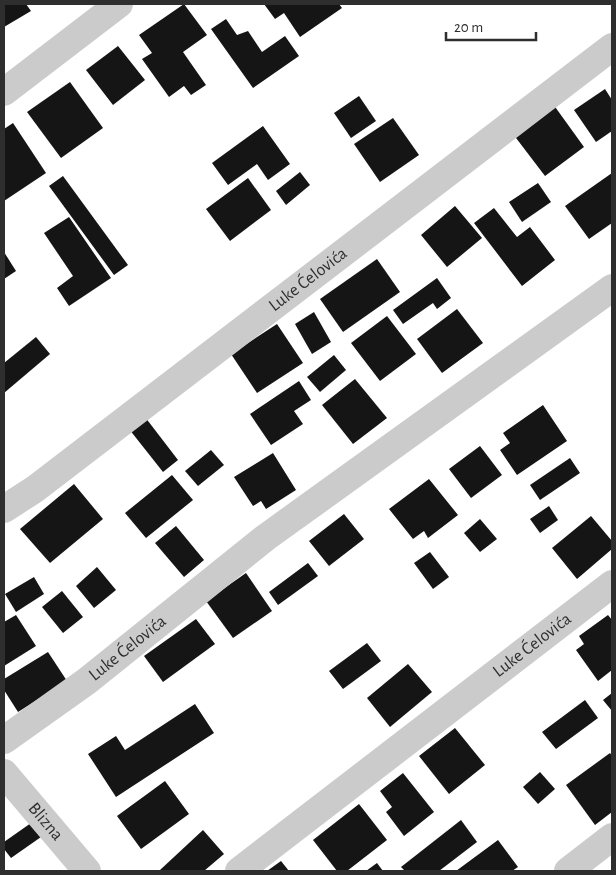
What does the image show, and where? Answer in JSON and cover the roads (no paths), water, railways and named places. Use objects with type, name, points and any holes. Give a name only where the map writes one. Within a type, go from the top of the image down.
[{"type":"street","points":[[4,92],[119,4]]},
{"type":"street","name":"Luke Ćelovića","points":[[4,509],[43,483],[612,47]]},
{"type":"street","name":"Luke Ćelovića","points":[[4,740],[87,681],[265,538],[612,288]]},
{"type":"street","name":"Luke Ćelovića","points":[[238,871],[612,584]]},
{"type":"street","name":"Blizna","points":[[4,773],[87,871]]},
{"type":"street","points":[[568,871],[612,837]]}]
